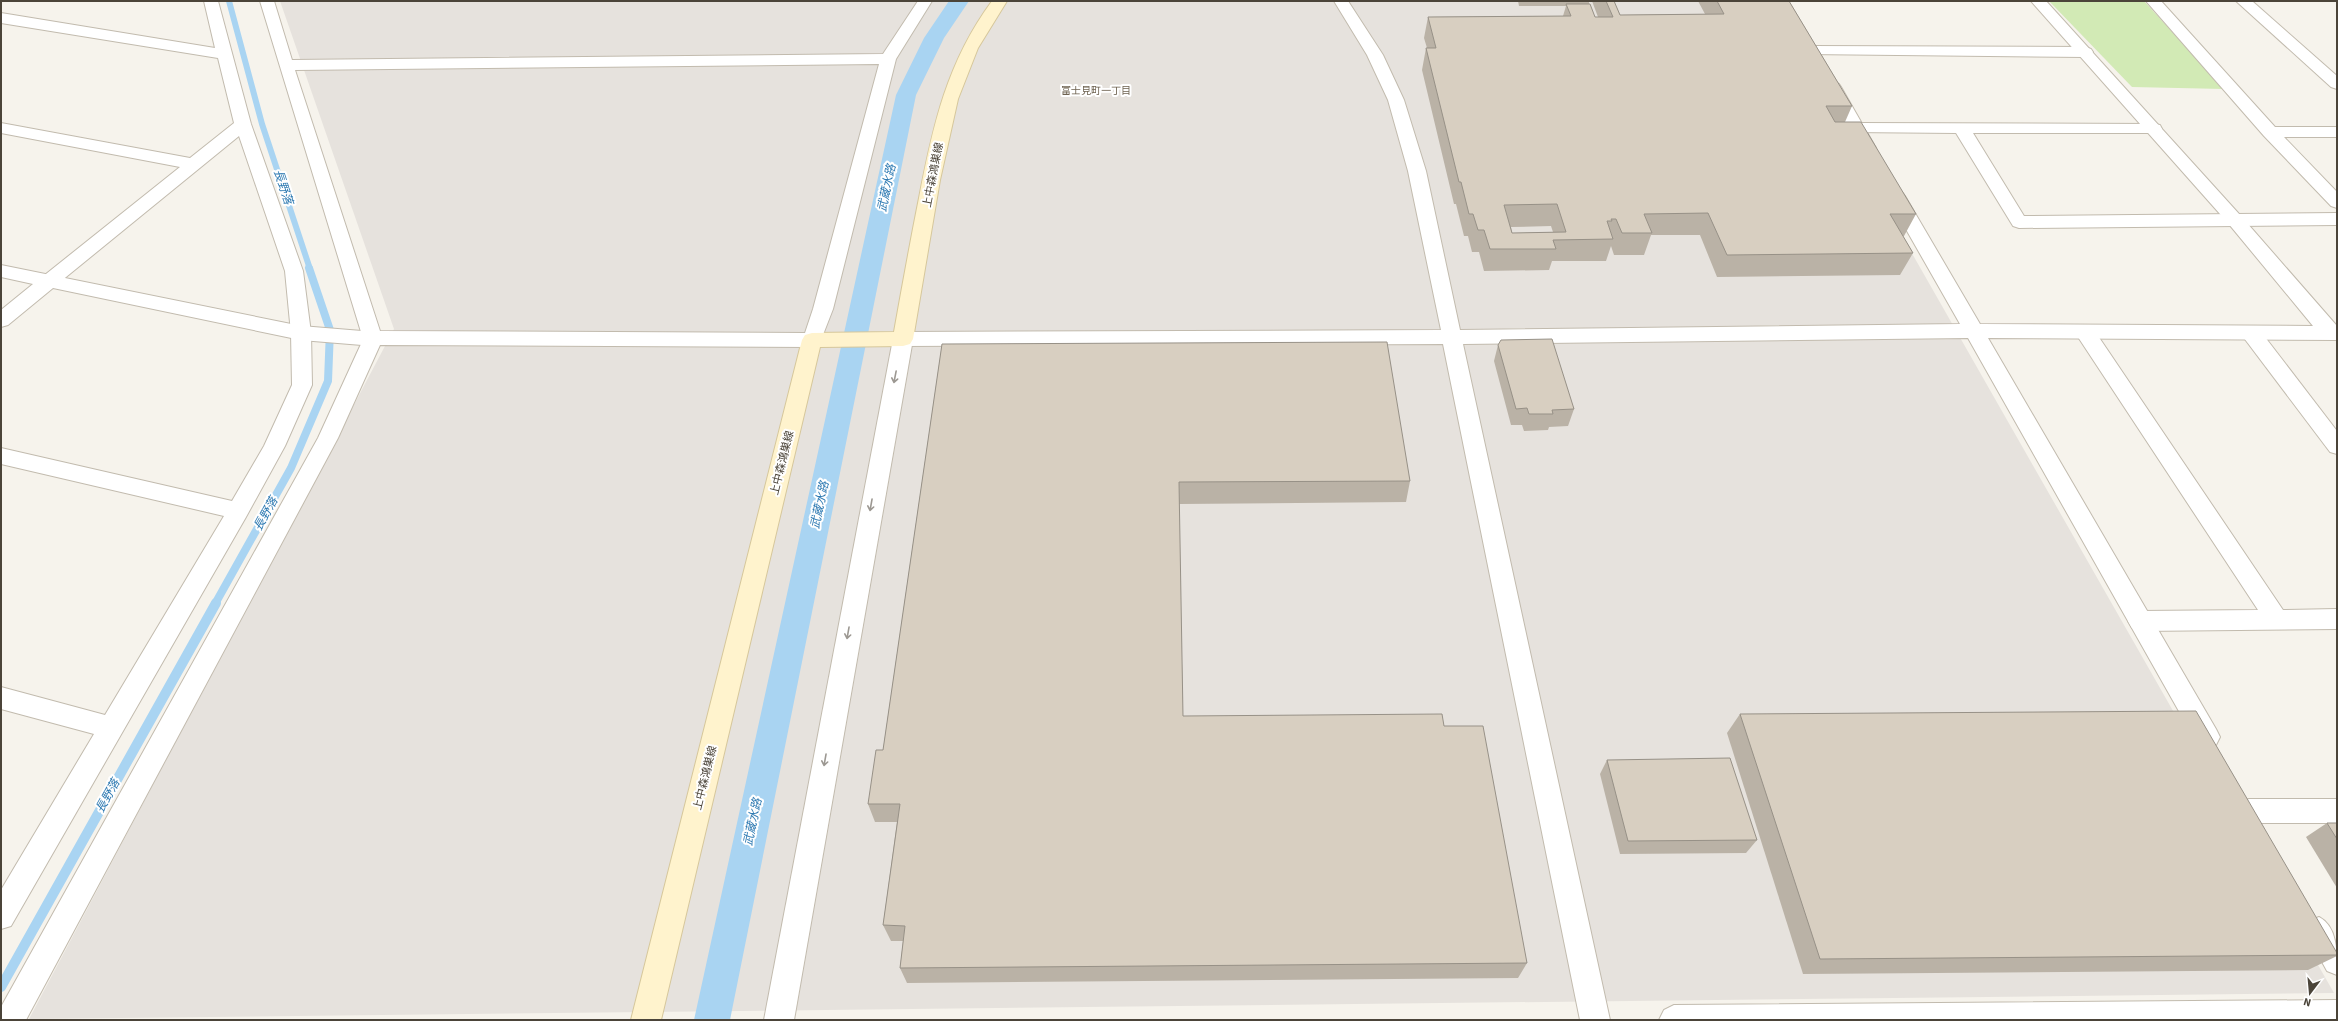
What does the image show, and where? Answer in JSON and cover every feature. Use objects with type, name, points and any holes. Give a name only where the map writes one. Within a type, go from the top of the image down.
[{"type":"main road","name":"上中森鴻巣線","points":[[892,339],[948,104],[958,73],[971,42],[1000,1]]},
{"type":"main road","name":"上中森鴻巣線","points":[[646,1020],[822,339]]},
{"type":"main road","points":[[822,339],[892,339]]},
{"type":"street","points":[[1,916],[238,511],[274,446],[302,385],[307,334],[294,271],[243,124],[211,1]]},
{"type":"street","points":[[10,1020],[328,438],[368,339],[268,1]]},
{"type":"street","points":[[1,272],[307,334],[368,339],[822,339],[823,308],[888,59],[925,1]]},
{"type":"street","points":[[1341,1],[1375,55],[1396,100],[1417,171],[1595,1020]]},
{"type":"street","points":[[2038,1],[2154,129],[2334,333]]},
{"type":"street","points":[[2153,1],[2270,132],[2337,202]]},
{"type":"street","points":[[2243,1],[2336,82]]},
{"type":"street","points":[[1,18],[224,54]]},
{"type":"street","points":[[1801,32],[1976,331],[2218,757]]},
{"type":"street","points":[[1812,51],[2085,52]]},
{"type":"street","points":[[286,65],[888,59]]},
{"type":"street","points":[[1,320],[243,124]]},
{"type":"street","points":[[1,128],[194,164]]},
{"type":"street","points":[[1856,128],[2154,129]]},
{"type":"street","points":[[1962,129],[2018,222],[2337,219]]},
{"type":"street","points":[[2270,132],[2337,132]]},
{"type":"street","points":[[779,1020],[892,339],[1451,337],[1976,331],[2334,333]]},
{"type":"street","points":[[2085,332],[2277,620]]},
{"type":"street","points":[[2251,333],[2337,446]]},
{"type":"street","points":[[1,456],[238,511]]},
{"type":"street","points":[[2140,620],[2337,619]]},
{"type":"street","points":[[1,698],[112,728]]},
{"type":"street","points":[[2249,811],[2337,811]]},
{"type":"street","points":[[2309,914],[2337,961]]},
{"type":"street","points":[[1674,1020],[2337,1014]]},
{"type":"shaded area","points":[[280,1],[1768,1],[2334,993],[29,1019],[394,329]]},
{"type":"green space","points":[[2049,1],[2144,1],[2224,89],[2132,87]]},
{"type":"building","points":[[1606,1],[1614,1],[1620,15],[1724,14],[1717,1],[1789,1],[1852,106],[1826,106],[1835,122],[1861,122],[1916,214],[1890,214],[1913,253],[1727,255],[1708,213],[1644,214],[1652,233],[1622,233],[1616,219],[1611,219],[1612,221],[1607,221],[1613,239],[1553,240],[1556,249],[1490,249],[1484,230],[1478,230],[1473,214],[1469,214],[1461,182],[1459,182],[1426,48],[1436,48],[1428,17],[1571,16],[1566,4],[1590,4],[1595,17],[1613,17]],"holes":[[[1557,204],[1566,232],[1512,233],[1504,205]]]},
{"type":"building","points":[[1552,339],[1574,409],[1552,410],[1553,414],[1529,414],[1527,408],[1516,409],[1498,345],[1501,340]]},
{"type":"building","points":[[1387,342],[1410,481],[1179,482],[1183,716],[1442,714],[1444,726],[1483,726],[1527,963],[900,968],[905,926],[883,925],[900,804],[868,804],[876,750],[883,750],[942,344]]},
{"type":"building","points":[[2196,711],[2337,955],[1820,959],[1740,714]]},
{"type":"building","points":[[1730,758],[1757,840],[1628,841],[1607,760]]},
{"type":"building","points":[[2327,823],[2337,823],[2337,839]]},
{"type":"waterway","name":"長野落","points":[[229,1],[262,124],[310,269]]},
{"type":"waterway","name":"武蔵水路","points":[[712,1020],[906,95],[934,38],[959,1]]},
{"type":"waterway","name":"長野落","points":[[215,604],[291,468],[328,381],[330,330],[309,268]]},
{"type":"waterway","name":"長野落","points":[[1,987],[216,603]]},
{"type":"district","name":"富士見町一丁目","points":[[1096,91]]}]
